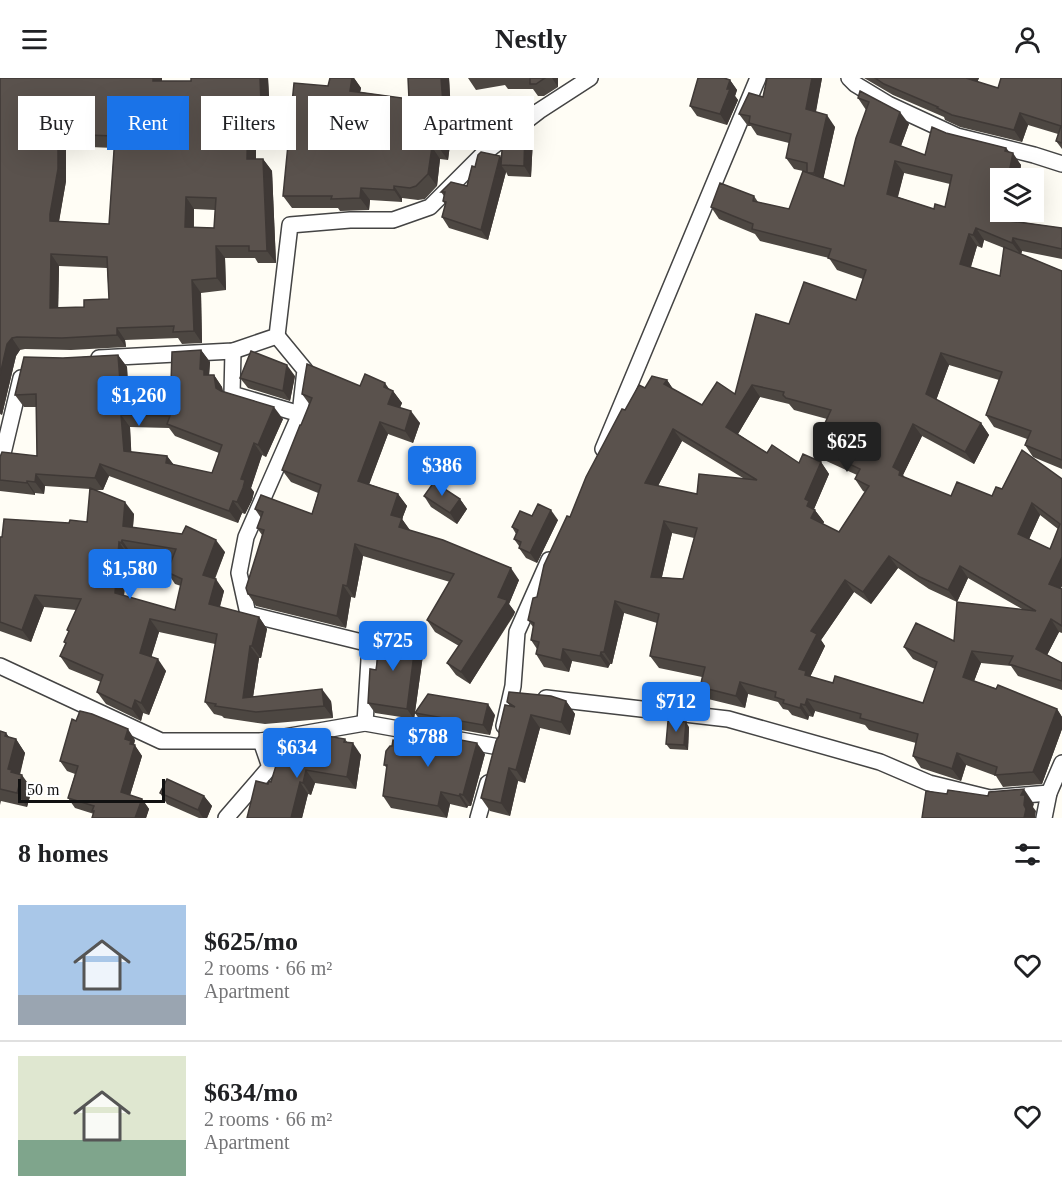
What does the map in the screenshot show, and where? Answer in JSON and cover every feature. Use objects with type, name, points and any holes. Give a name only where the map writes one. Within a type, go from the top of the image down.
[{"type":"street","points":[[366,723],[370,644],[248,614],[239,573],[246,537],[300,414],[305,370],[277,336],[290,225],[350,220],[393,220],[430,207],[483,154],[539,111],[590,78]]},
{"type":"street","points":[[597,461],[758,78]]},
{"type":"street","points":[[849,78],[888,104],[957,136],[1062,164]]},
{"type":"street","points":[[82,359],[233,351],[277,336]]},
{"type":"street","points":[[233,351],[232,394],[300,414]]},
{"type":"street","points":[[0,466],[25,359]]},
{"type":"street","points":[[478,818],[496,757],[523,695],[517,632],[554,551]]},
{"type":"street","points":[[0,666],[161,741],[261,741],[366,723],[496,757]]},
{"type":"street","points":[[523,695],[728,719],[880,762],[929,789],[990,798],[1049,793]]},
{"type":"street","points":[[226,818],[270,767],[261,741]]},
{"type":"street","points":[[1044,818],[1049,793],[1062,763]]},
{"type":"building","points":[[0,78],[153,78],[153,81],[191,81],[191,78],[260,78],[261,96],[201,96],[201,150],[247,150],[247,159],[263,159],[267,251],[249,251],[249,246],[216,246],[217,278],[192,280],[194,331],[173,332],[174,326],[117,328],[117,335],[62,338],[17,337],[12,338],[7,344],[0,375]],"holes":[[[18,96],[95,96],[95,135],[107,136],[107,96],[189,96],[189,150],[114,150],[109,224],[50,221],[58,169],[58,150],[18,150]],[[186,197],[216,198],[214,228],[185,227]],[[51,254],[107,257],[109,299],[84,300],[84,307],[50,308]]]},
{"type":"building","points":[[330,78],[352,78],[350,91],[387,96],[308,96],[308,150],[390,150],[390,96],[402,98],[402,150],[432,150],[428,174],[416,186],[410,188],[394,186],[394,190],[361,188],[360,198],[283,196],[287,150],[296,150],[294,83],[328,86]]},
{"type":"building","points":[[408,78],[441,78],[442,96],[409,96]]},
{"type":"building","points":[[530,78],[545,78],[536,84],[530,84]]},
{"type":"building","points":[[698,78],[730,80],[727,89],[730,89],[720,114],[690,106]]},
{"type":"building","points":[[767,78],[812,78],[806,109],[827,115],[814,173],[807,173],[807,163],[786,158],[791,134],[749,123],[750,116],[739,114],[749,93],[763,97]]},
{"type":"building","points":[[875,78],[966,78],[998,88],[1001,78],[1062,78],[1062,143],[1056,141],[1061,126],[1020,113],[1014,130],[952,115]]},
{"type":"building","points":[[860,91],[900,112],[890,142],[925,155],[932,127],[946,133],[1006,148],[1005,151],[1013,153],[1010,168],[990,168],[990,222],[1017,222],[1062,228],[1062,249],[1013,238],[1012,243],[976,228],[973,235],[969,234],[960,264],[1000,276],[1004,247],[1062,271],[1062,460],[1025,445],[1031,431],[986,415],[1002,372],[941,353],[926,394],[981,423],[965,452],[913,424],[893,467],[900,471],[899,475],[951,496],[957,482],[992,496],[996,487],[1002,489],[1022,450],[1062,479],[1062,557],[1049,584],[1062,589],[1062,626],[1051,619],[1036,649],[1062,663],[1062,681],[1009,664],[1013,656],[972,651],[963,677],[996,689],[998,685],[1057,709],[1033,772],[995,775],[997,767],[957,753],[952,769],[913,756],[918,734],[860,718],[861,714],[807,699],[805,705],[801,704],[800,708],[783,703],[784,700],[775,697],[776,692],[740,682],[736,696],[700,687],[705,667],[650,656],[659,614],[615,601],[604,652],[601,652],[600,656],[563,649],[561,660],[536,654],[539,642],[531,640],[534,623],[528,620],[533,598],[537,597],[544,565],[567,516],[570,517],[586,477],[622,409],[625,410],[639,385],[645,388],[652,376],[667,380],[664,384],[702,405],[717,382],[735,394],[756,314],[789,324],[804,282],[856,300],[866,270],[828,258],[831,249],[752,229],[753,224],[711,207],[720,183],[754,196],[753,201],[789,209],[803,171],[844,186],[856,138],[869,102],[858,98]],"holes":[[[895,161],[952,175],[945,207],[935,204],[934,209],[887,194]],[[752,385],[784,392],[783,395],[786,398],[831,410],[814,447],[860,469],[855,479],[869,486],[839,532],[811,518],[815,510],[807,506],[809,501],[805,499],[821,462],[803,454],[799,463],[772,445],[767,453],[726,427]],[[673,429],[757,480],[699,474],[697,494],[645,483]],[[1032,503],[1060,524],[1050,549],[1018,534]],[[664,521],[697,528],[683,579],[651,577]],[[889,556],[920,577],[948,590],[960,566],[1036,611],[957,602],[954,641],[916,623],[904,647],[937,662],[923,703],[835,676],[833,683],[805,675],[806,671],[799,669],[817,634],[811,631],[845,580],[863,592]]]},
{"type":"building","points":[[502,150],[524,150],[524,166],[501,165]]},
{"type":"building","points":[[481,152],[500,156],[481,230],[442,217],[446,202],[443,201],[445,192],[441,192],[451,182],[467,186],[472,166],[475,167]]},
{"type":"building","points":[[201,350],[200,369],[204,370],[204,375],[214,375],[216,388],[274,407],[258,445],[254,443],[241,479],[245,480],[243,488],[237,502],[233,501],[229,511],[100,464],[95,478],[36,474],[35,482],[0,480],[2,452],[37,456],[36,394],[15,395],[24,357],[63,358],[118,355],[120,381],[171,383],[172,352]],"holes":[[[121,415],[170,416],[167,424],[222,445],[212,473],[166,463],[167,456],[124,451]]]},
{"type":"building","points":[[251,351],[287,365],[283,391],[240,378]]},
{"type":"building","points":[[307,364],[360,386],[365,374],[385,383],[384,387],[393,391],[388,404],[411,411],[405,431],[380,422],[358,481],[398,494],[391,515],[402,518],[399,527],[443,540],[511,568],[498,597],[507,600],[506,603],[461,672],[447,663],[462,641],[427,620],[454,574],[355,544],[347,586],[343,585],[337,616],[248,594],[246,588],[264,530],[257,528],[263,512],[255,509],[261,495],[312,514],[321,485],[282,470],[312,398],[302,394]]},
{"type":"building","points":[[434,482],[460,499],[450,513],[424,496]]},
{"type":"building","points":[[90,488],[125,502],[123,526],[182,534],[186,526],[216,540],[203,575],[216,579],[209,604],[259,617],[252,646],[250,646],[243,698],[322,689],[324,706],[256,712],[215,706],[216,704],[205,702],[217,634],[150,619],[140,653],[158,659],[141,703],[135,700],[132,709],[97,692],[103,675],[60,656],[66,643],[64,642],[69,631],[67,630],[81,599],[35,595],[22,630],[0,622],[0,537],[2,537],[4,519],[87,522]],"holes":[[[122,540],[176,549],[167,572],[182,579],[175,610],[115,593],[119,542],[121,543]]]},
{"type":"building","points":[[538,504],[551,510],[530,553],[519,548],[521,542],[514,539],[518,530],[512,527],[520,511],[532,516]]},
{"type":"building","points":[[381,633],[416,638],[407,709],[368,703],[370,669],[376,670]]},
{"type":"building","points":[[509,692],[551,696],[566,701],[561,722],[531,715],[516,770],[509,768],[501,803],[481,798],[499,736],[505,705],[515,707],[507,702]]},
{"type":"building","points":[[428,694],[488,704],[483,725],[415,713]]},
{"type":"building","points":[[80,711],[128,729],[125,739],[135,745],[121,792],[142,799],[135,818],[92,818],[94,806],[68,798],[78,766],[60,761],[72,719],[76,721]]},
{"type":"building","points":[[668,721],[686,722],[684,745],[666,744]]},
{"type":"building","points":[[0,731],[6,733],[5,736],[16,739],[8,769],[22,775],[17,793],[0,789]]},
{"type":"building","points":[[418,732],[477,743],[463,795],[441,792],[438,806],[383,796],[387,765],[384,765],[386,751],[392,746],[393,740],[416,743]]},
{"type":"building","points":[[327,736],[353,743],[347,777],[306,770],[303,783],[300,782],[291,818],[247,818],[256,781],[268,784],[269,781],[271,782],[278,759],[283,761],[287,749],[323,760]]},
{"type":"building","points":[[167,779],[204,796],[198,810],[160,793]]},
{"type":"building","points":[[1024,789],[1021,795],[1025,795],[1024,818],[922,818],[926,791],[947,794],[948,790],[988,796],[989,792]]}]
